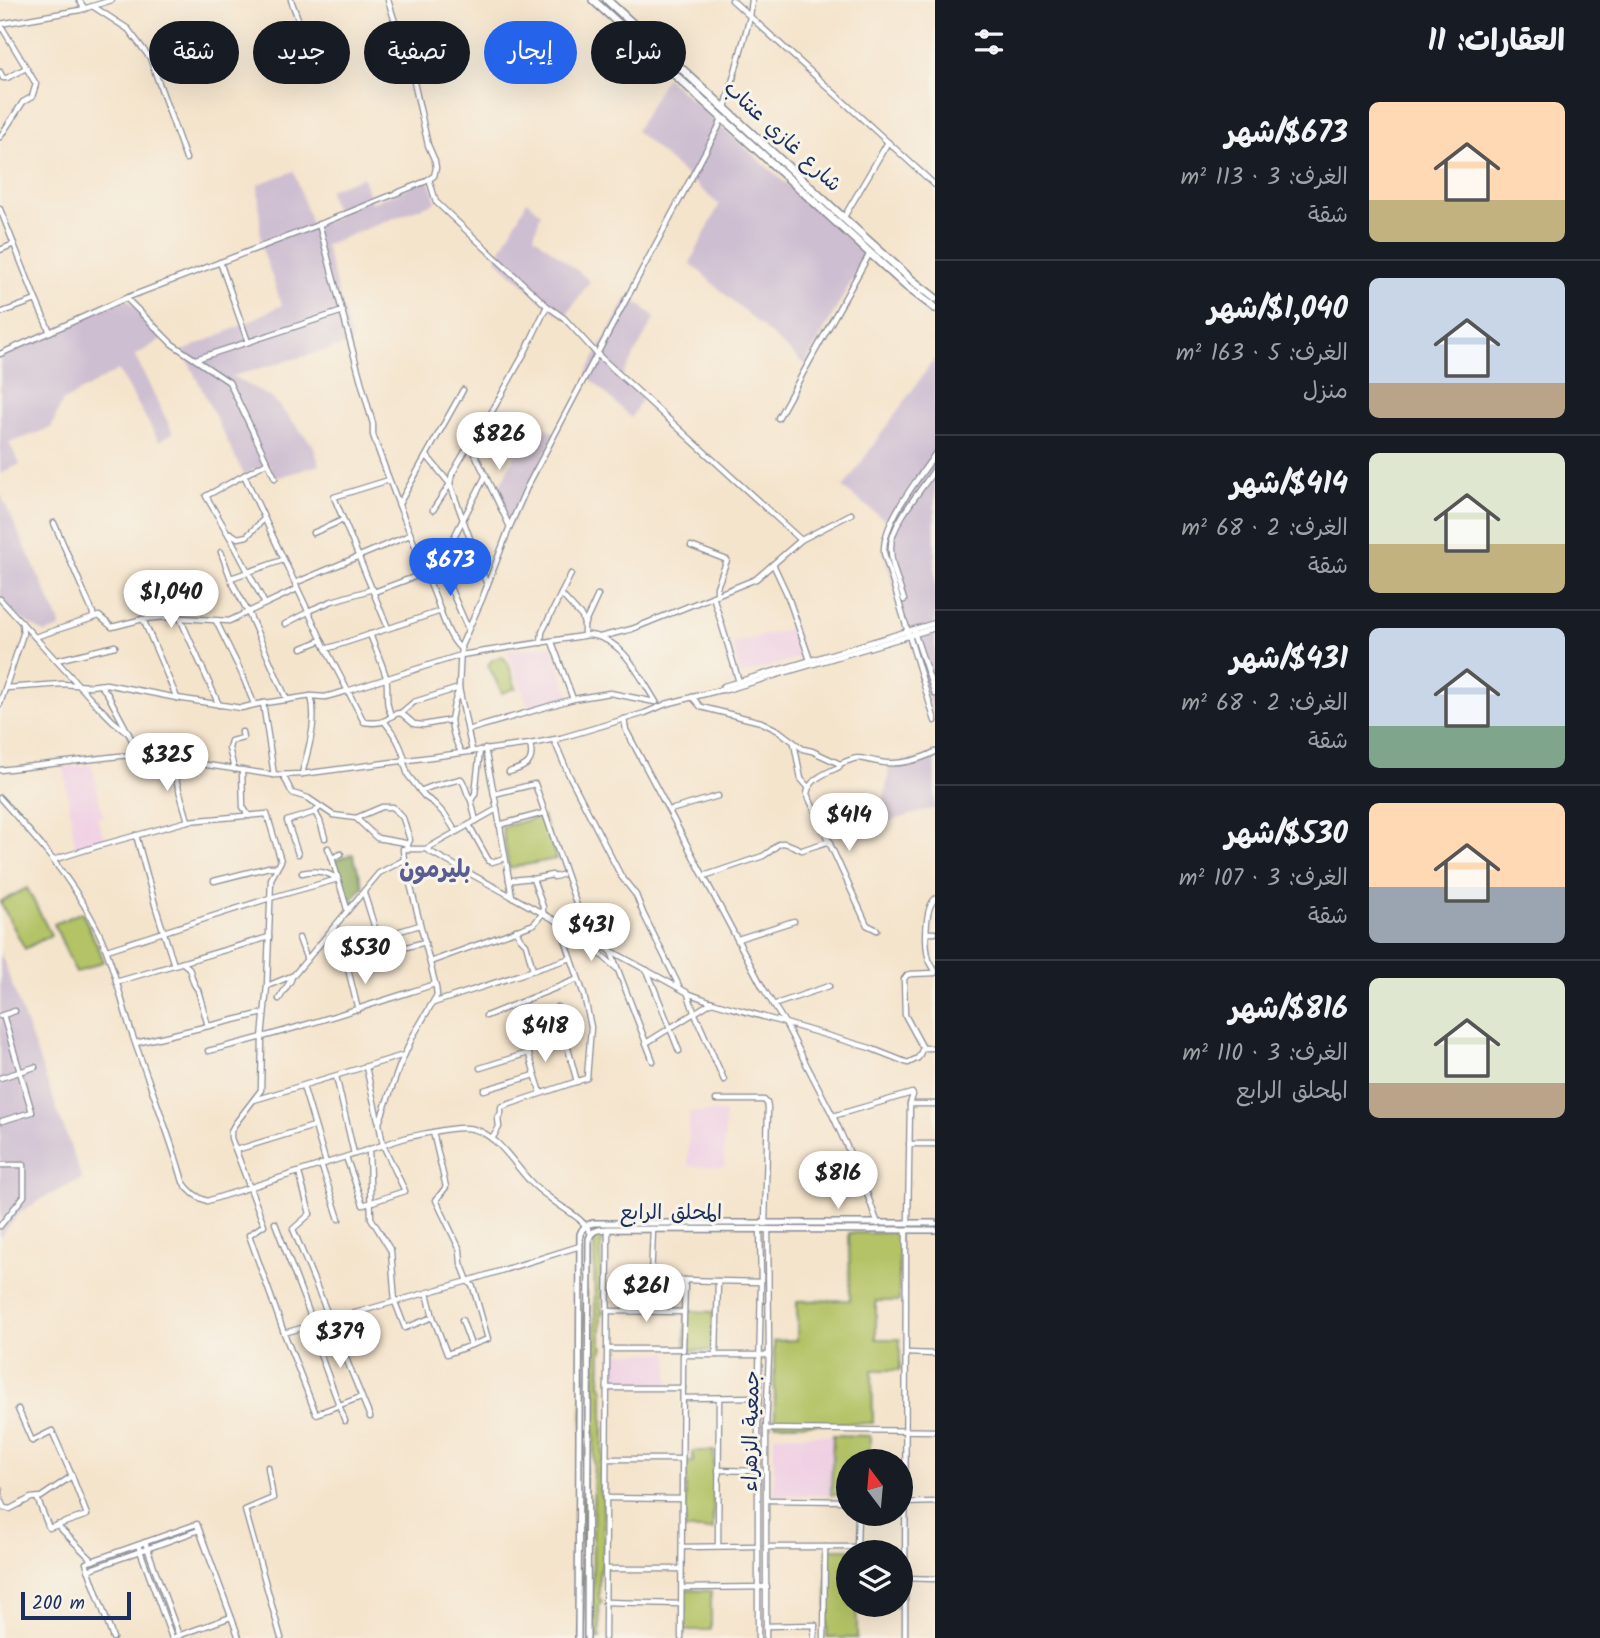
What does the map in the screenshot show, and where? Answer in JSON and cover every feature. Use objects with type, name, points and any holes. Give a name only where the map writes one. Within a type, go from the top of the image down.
[{"type":"highway","points":[[593,0],[906,286],[935,308]]},
{"type":"highway","name":"شارع غازي عنتاب","points":[[607,0],[912,280],[935,298]]},
{"type":"main road","points":[[907,1227],[935,1223]]},
{"type":"main road","points":[[578,1638],[580,1234],[586,1225],[878,1224],[935,1230]]},
{"type":"main road","name":"المحلق الرابع","points":[[587,1638],[591,1233],[608,1229],[765,1226],[907,1227]]},
{"type":"main road","points":[[580,1287],[589,1287]]},
{"type":"street","points":[[79,0],[85,9]]},
{"type":"street","points":[[0,137],[23,102],[32,97],[36,84],[0,24],[85,9],[113,0]]},
{"type":"street","points":[[291,0],[298,19]]},
{"type":"street","points":[[0,354],[126,298],[319,224],[434,176],[435,161],[428,145],[414,82],[388,0]]},
{"type":"street","points":[[732,0],[935,185]]},
{"type":"street","points":[[725,108],[750,17],[752,0]]},
{"type":"street","points":[[94,7],[128,29],[150,58],[186,159]]},
{"type":"street","points":[[0,72],[3,78],[7,78],[26,68]]},
{"type":"street","points":[[461,752],[455,742],[451,720],[459,688],[461,652],[510,526],[529,484],[722,118]]},
{"type":"street","points":[[844,217],[888,142]]},
{"type":"street","points":[[429,179],[436,202],[547,306],[564,318],[597,354],[801,540]]},
{"type":"street","points":[[0,209],[50,332]]},
{"type":"street","points":[[319,224],[373,424],[373,435],[425,573],[455,644],[461,652]]},
{"type":"street","points":[[0,250],[14,244]]},
{"type":"street","points":[[778,418],[870,253]]},
{"type":"street","points":[[220,262],[248,342]]},
{"type":"street","points":[[126,298],[173,344],[229,382],[275,478]]},
{"type":"street","points":[[0,313],[36,300]]},
{"type":"street","points":[[433,510],[450,484],[452,474],[470,443],[484,426],[547,306]]},
{"type":"street","points":[[195,359],[343,311]]},
{"type":"street","points":[[398,505],[463,390]]},
{"type":"street","points":[[463,429],[510,526]]},
{"type":"street","points":[[904,600],[884,553],[883,543],[897,511],[935,454]]},
{"type":"street","points":[[427,456],[450,484],[487,586]]},
{"type":"street","points":[[265,604],[227,530],[206,496],[268,462]]},
{"type":"street","points":[[935,469],[896,526],[890,543],[892,571],[907,634],[935,721]]},
{"type":"street","points":[[440,564],[486,474]]},
{"type":"street","points":[[244,475],[326,649],[364,722],[384,721],[394,713],[401,713],[414,702],[459,688]]},
{"type":"street","points":[[388,628],[334,497],[389,480]]},
{"type":"street","points":[[6,688],[106,684],[241,708],[311,696],[325,697],[461,652],[552,642],[584,635],[600,637],[632,629],[756,579],[801,540],[851,514]]},
{"type":"street","points":[[227,530],[238,538],[247,536],[264,519]]},
{"type":"street","points":[[313,533],[343,520]]},
{"type":"street","points":[[54,523],[93,618]]},
{"type":"street","points":[[35,637],[99,616],[112,627],[143,619],[229,621],[358,556],[410,535]]},
{"type":"street","points":[[691,545],[727,560],[715,595],[739,682]]},
{"type":"street","points":[[432,546],[468,630]]},
{"type":"street","points":[[221,552],[287,700]]},
{"type":"street","points":[[231,578],[284,560]]},
{"type":"street","points":[[773,564],[787,594],[810,660]]},
{"type":"street","points":[[285,624],[332,601],[425,573]]},
{"type":"street","points":[[541,643],[542,632],[571,574]]},
{"type":"street","points":[[561,594],[582,618],[584,635]]},
{"type":"street","points":[[584,625],[598,595]]},
{"type":"street","points":[[0,599],[113,721],[128,733]]},
{"type":"street","points":[[326,649],[441,611]]},
{"type":"street","points":[[179,618],[219,705]]},
{"type":"street","points":[[143,619],[177,698]]},
{"type":"street","points":[[216,621],[254,705]]},
{"type":"street","points":[[0,704],[23,634],[22,623]]},
{"type":"street","points":[[0,771],[140,755],[283,775],[530,744],[554,740],[645,713],[659,704],[726,690],[935,623]]},
{"type":"street","points":[[914,631],[935,628]]},
{"type":"street","points":[[914,631],[934,692],[926,693]]},
{"type":"street","points":[[370,634],[386,678],[387,702],[392,716]]},
{"type":"street","points":[[720,690],[724,686],[803,665],[810,660],[907,634]]},
{"type":"street","points":[[600,637],[614,645],[633,665],[659,704]]},
{"type":"street","points":[[302,648],[322,640]]},
{"type":"street","points":[[552,642],[573,699]]},
{"type":"street","points":[[56,660],[115,646]]},
{"type":"street","points":[[99,685],[107,693],[140,755]]},
{"type":"street","points":[[459,688],[472,751]]},
{"type":"street","points":[[468,730],[573,699],[610,693],[659,704]]},
{"type":"street","points":[[302,774],[313,727],[311,696]]},
{"type":"street","points":[[692,697],[702,707],[761,722],[779,731],[803,749],[840,764]]},
{"type":"street","points":[[263,703],[274,775]]},
{"type":"street","points":[[401,713],[414,724],[451,720]]},
{"type":"street","points":[[624,719],[626,730],[833,1116],[862,1180],[878,1224]]},
{"type":"street","points":[[384,721],[396,735],[408,775],[425,797],[435,803],[446,816],[456,832]]},
{"type":"street","points":[[234,769],[229,748],[231,741],[243,738],[242,732]]},
{"type":"street","points":[[554,740],[621,876],[636,895],[680,988]]},
{"type":"street","points":[[794,743],[801,779],[808,787]]},
{"type":"street","points":[[509,772],[525,766],[531,759],[530,744]]},
{"type":"street","points":[[483,750],[497,809],[512,897]]},
{"type":"street","points":[[471,800],[475,794],[483,750]]},
{"type":"street","points":[[877,930],[867,925],[807,794],[808,787],[840,764],[860,757],[894,763],[935,752]]},
{"type":"street","points":[[170,759],[188,821]]},
{"type":"street","points":[[242,770],[243,807],[249,816]]},
{"type":"street","points":[[283,775],[292,793],[308,798],[333,815],[356,818],[382,807],[393,807],[403,818],[410,840],[408,847]]},
{"type":"street","points":[[420,791],[461,779],[471,800],[476,821]]},
{"type":"street","points":[[494,794],[535,784],[588,937],[617,969]]},
{"type":"street","points":[[670,810],[718,796]]},
{"type":"street","points":[[0,798],[53,860],[93,920],[107,950],[183,1182],[190,1192],[208,1200],[383,1145],[433,1132],[471,1128],[483,1132],[498,1144],[531,1183],[575,1215],[591,1233]]},
{"type":"street","points":[[298,854],[287,821],[315,812],[320,807]]},
{"type":"street","points":[[426,849],[497,809]]},
{"type":"street","points":[[315,812],[325,838]]},
{"type":"street","points":[[499,825],[544,813]]},
{"type":"street","points":[[53,860],[188,821],[267,814],[281,861],[271,879],[261,1090],[235,1124],[231,1138],[264,1225],[249,1235],[316,1414],[362,1397]]},
{"type":"street","points":[[356,818],[377,838],[405,843],[408,847]]},
{"type":"street","points":[[469,825],[489,861],[505,858]]},
{"type":"street","points":[[136,835],[174,964]]},
{"type":"street","points":[[704,876],[763,856],[781,842],[802,850],[830,841]]},
{"type":"street","points":[[379,1123],[416,1030],[437,995],[404,860],[403,849],[408,847],[426,849],[687,992],[712,1002],[870,1048],[908,1063],[918,1058],[923,1048]]},
{"type":"street","points":[[328,848],[347,910]]},
{"type":"street","points":[[332,858],[341,854]]},
{"type":"street","points":[[279,999],[292,976],[379,873],[404,860]]},
{"type":"street","points":[[214,881],[277,867]]},
{"type":"street","points":[[302,873],[318,872],[338,879]]},
{"type":"street","points":[[509,880],[561,875]]},
{"type":"street","points":[[107,950],[338,879]]},
{"type":"street","points":[[430,962],[534,924],[543,913],[543,906],[533,879]]},
{"type":"street","points":[[363,892],[378,938]]},
{"type":"street","points":[[923,1048],[905,1015],[904,979],[910,974],[935,972],[929,960],[926,926],[930,905],[935,900]]},
{"type":"street","points":[[492,1139],[499,1127],[502,1107],[587,1078],[591,1027],[558,921]]},
{"type":"street","points":[[738,939],[794,921]]},
{"type":"street","points":[[343,948],[420,925]]},
{"type":"street","points":[[333,928],[343,948],[358,1010]]},
{"type":"street","points":[[516,930],[526,944],[533,971]]},
{"type":"street","points":[[927,933],[935,933]]},
{"type":"street","points":[[116,982],[269,937]]},
{"type":"street","points":[[299,938],[307,960]]},
{"type":"street","points":[[370,957],[425,942]]},
{"type":"street","points":[[609,948],[653,1061]]},
{"type":"street","points":[[432,1003],[571,958]]},
{"type":"street","points":[[183,962],[189,968],[198,990],[208,1026]]},
{"type":"street","points":[[646,969],[679,1051]]},
{"type":"street","points":[[267,986],[292,976]]},
{"type":"street","points":[[486,1016],[578,979]]},
{"type":"street","points":[[208,1051],[358,1010],[435,984]]},
{"type":"street","points":[[774,1005],[829,986]]},
{"type":"street","points":[[687,992],[724,1080]]},
{"type":"street","points":[[646,1043],[712,1002]]},
{"type":"street","points":[[557,1007],[577,1082]]},
{"type":"street","points":[[0,1114],[1,1121],[32,1112],[2,1015],[15,1011]]},
{"type":"street","points":[[136,1043],[264,1013]]},
{"type":"street","points":[[541,1093],[525,1042],[563,1031]]},
{"type":"street","points":[[923,1048],[935,1048]]},
{"type":"street","points":[[480,1068],[528,1053]]},
{"type":"street","points":[[252,1101],[405,1055]]},
{"type":"street","points":[[0,1078],[35,1067]]},
{"type":"street","points":[[346,1157],[363,1205],[405,1191],[383,1145],[366,1067]]},
{"type":"street","points":[[484,1090],[535,1075]]},
{"type":"street","points":[[335,1076],[354,1154]]},
{"type":"street","points":[[303,1086],[338,1219]]},
{"type":"street","points":[[833,1116],[912,1093],[913,1095],[910,1104],[907,1227],[905,1449]]},
{"type":"street","points":[[716,1100],[764,1100],[768,1108],[765,1226]]},
{"type":"street","points":[[910,1104],[935,1104]]},
{"type":"street","points":[[236,1150],[314,1126]]},
{"type":"street","points":[[427,1293],[447,1354],[488,1339],[473,1287],[461,1263],[460,1250],[436,1199],[446,1187],[433,1132]]},
{"type":"street","points":[[909,1143],[935,1144]]},
{"type":"street","points":[[369,1149],[371,1218],[391,1251],[396,1302],[405,1328],[433,1317]]},
{"type":"street","points":[[0,1165],[24,1165],[24,1196],[0,1226]]},
{"type":"street","points":[[299,1173],[310,1214],[293,1228],[370,1417]]},
{"type":"street","points":[[275,1223],[345,1421]]},
{"type":"street","name":"جمعية الزهراء","points":[[758,1638],[759,1397],[765,1226]]},
{"type":"street","name":"جمعية الزهراء","points":[[765,1226],[769,1355],[766,1429],[766,1638]]},
{"type":"street","points":[[605,1638],[608,1229]]},
{"type":"street","points":[[653,1229],[651,1279],[761,1282]]},
{"type":"street","points":[[284,1333],[580,1246]]},
{"type":"street","points":[[681,1638],[685,1280]]},
{"type":"street","points":[[716,1355],[718,1281]]},
{"type":"street","points":[[608,1311],[684,1312]]},
{"type":"street","points":[[461,1320],[471,1345]]},
{"type":"street","points":[[607,1349],[769,1355]]},
{"type":"street","points":[[907,1353],[935,1354]]},
{"type":"street","points":[[607,1388],[683,1388]]},
{"type":"street","points":[[682,1398],[759,1397]]},
{"type":"street","points":[[718,1546],[719,1398]]},
{"type":"street","points":[[18,1409],[32,1441],[51,1431],[87,1515],[49,1528],[37,1498]]},
{"type":"street","points":[[766,1429],[935,1430]]},
{"type":"street","points":[[607,1459],[682,1459]]},
{"type":"street","points":[[268,1466],[273,1498],[245,1510],[281,1638]]},
{"type":"street","points":[[718,1470],[758,1471]]},
{"type":"street","points":[[0,1490],[0,1500],[4,1508],[10,1509],[31,1498],[41,1497],[72,1476]]},
{"type":"street","points":[[758,1481],[767,1481]]},
{"type":"street","points":[[606,1498],[682,1499]]},
{"type":"street","points":[[768,1500],[836,1501]]},
{"type":"street","points":[[914,1503],[935,1502]]},
{"type":"street","points":[[113,1638],[86,1563],[197,1524],[239,1638]]},
{"type":"street","points":[[57,1525],[93,1561]]},
{"type":"street","points":[[767,1547],[857,1547],[858,1526]]},
{"type":"street","points":[[88,1570],[199,1531]]},
{"type":"street","points":[[145,1542],[179,1636]]},
{"type":"street","points":[[138,1545],[172,1638],[231,1617]]},
{"type":"street","points":[[682,1547],[758,1546]]},
{"type":"street","points":[[824,1638],[825,1547]]},
{"type":"street","points":[[606,1569],[681,1569]]},
{"type":"street","points":[[913,1578],[935,1579]]},
{"type":"street","points":[[682,1588],[767,1587]]},
{"type":"street","points":[[606,1602],[681,1604]]},
{"type":"street","points":[[905,1617],[905,1638]]},
{"type":"street","points":[[814,1625],[814,1638]]},
{"type":"street","points":[[766,1626],[824,1625]]},
{"type":"shaded area","points":[[662,84],[674,84],[866,255],[805,365],[690,263],[719,205],[636,131]]},
{"type":"shaded area","points":[[294,171],[312,226],[337,217],[328,190],[363,177],[371,203],[429,179],[436,202],[325,245],[352,343],[232,376],[272,398],[313,445],[320,465],[275,478],[268,463],[244,475],[183,351],[282,305],[261,246],[258,184]]},
{"type":"shaded area","points":[[527,201],[541,213],[534,236],[590,281],[564,318],[496,259]]},
{"type":"shaded area","points":[[628,296],[655,317],[622,377],[643,396],[631,418],[586,374]]},
{"type":"shaded area","points":[[126,298],[165,337],[135,356],[173,433],[159,441],[118,370],[62,402],[51,428],[9,443],[20,464],[0,474],[0,354]]},
{"type":"shaded area","points":[[935,358],[935,720],[884,553],[890,524],[843,488]]},
{"type":"shaded area","points":[[508,409],[556,433],[510,526],[496,494],[520,444],[497,433]]},
{"type":"shaded area","points":[[0,493],[59,620],[60,628],[45,633],[13,614],[0,599]]},
{"type":"shaded area","points":[[796,627],[804,656],[741,675],[732,644]]},
{"type":"shaded area","points":[[551,645],[570,696],[529,708],[507,651]]},
{"type":"shaded area","points":[[935,757],[935,808],[883,823],[881,813],[889,763]]},
{"type":"shaded area","points":[[92,764],[103,817],[97,818],[105,840],[75,846],[64,767]]},
{"type":"shaded area","points":[[0,951],[82,1179],[18,1214],[0,1237]]},
{"type":"shaded area","points":[[689,1112],[725,1112],[724,1167],[688,1166]]},
{"type":"shaded area","points":[[611,1353],[669,1353],[669,1385],[611,1385]]},
{"type":"shaded area","points":[[774,1435],[833,1435],[831,1495],[774,1495]]},
{"type":"green space","points":[[502,656],[508,663],[516,688],[502,693],[488,665]]},
{"type":"green space","points":[[543,816],[556,859],[509,868],[502,827]]},
{"type":"green space","points":[[353,854],[363,886],[349,904],[335,860]]},
{"type":"green space","points":[[27,888],[51,935],[25,949],[0,902]]},
{"type":"green space","points":[[82,912],[104,961],[76,973],[54,924]]},
{"type":"green space","points":[[849,1233],[899,1233],[899,1301],[876,1301],[876,1339],[900,1339],[900,1370],[872,1370],[873,1423],[775,1424],[774,1341],[797,1340],[797,1301],[850,1300]]},
{"type":"green space","points":[[598,1236],[603,1241],[601,1308],[604,1312],[601,1314],[603,1347],[600,1384],[603,1387],[603,1460],[600,1462],[600,1495],[603,1498],[604,1538],[599,1574],[599,1598],[602,1601],[599,1605],[600,1638],[592,1638],[594,1240]]},
{"type":"green space","points":[[650,1283],[677,1283],[677,1309],[649,1309]]},
{"type":"green space","points":[[584,1290],[584,1638],[581,1638],[583,1292]]},
{"type":"green space","points":[[686,1311],[713,1312],[712,1351],[685,1350]]},
{"type":"green space","points":[[833,1435],[870,1436],[870,1449],[836,1449],[836,1495],[831,1495]]},
{"type":"green space","points":[[693,1451],[714,1451],[713,1530],[685,1530],[686,1462],[693,1462]]},
{"type":"green space","points":[[827,1549],[836,1549],[836,1617],[857,1617],[857,1638],[827,1638]]},
{"type":"green space","points":[[685,1590],[711,1591],[711,1630],[684,1630]]},
{"type":"district","name":"بليرمون","points":[[435,870]]}]
